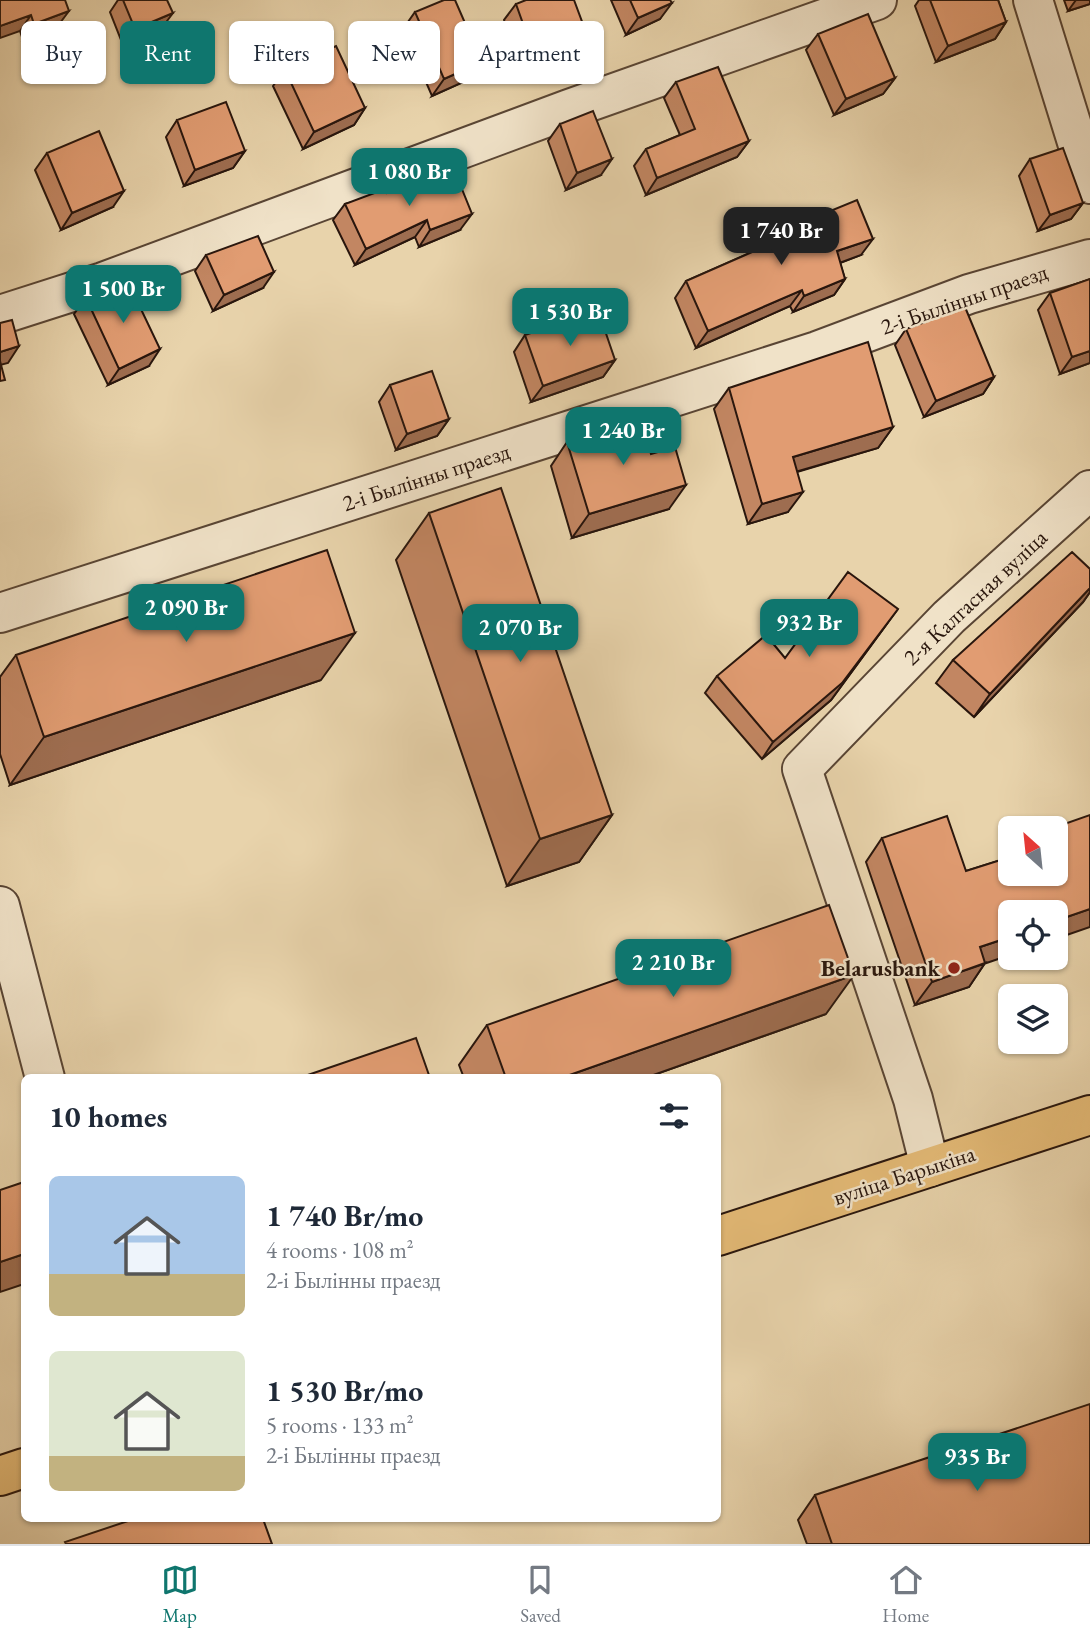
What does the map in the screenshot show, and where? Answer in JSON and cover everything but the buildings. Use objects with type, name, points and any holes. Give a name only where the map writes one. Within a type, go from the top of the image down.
[{"type":"main road","name":"вуліца Барыкіна","points":[[721,1235],[1090,1115]]},
{"type":"main road","points":[[0,1476],[21,1469]]},
{"type":"street","points":[[0,315],[103,282],[877,0]]},
{"type":"street","points":[[1033,0],[1090,184]]},
{"type":"street","name":"2-і Былінны праезд","points":[[0,613],[753,372],[970,294],[1090,258]]},
{"type":"street","name":"2-я Калгасная вуліца","points":[[930,1167],[913,1100],[802,769],[949,617],[1090,490]]},
{"type":"street","points":[[0,905],[44,1074]]},
{"type":"place","name":"Belarusbank","points":[[954,968]]}]
